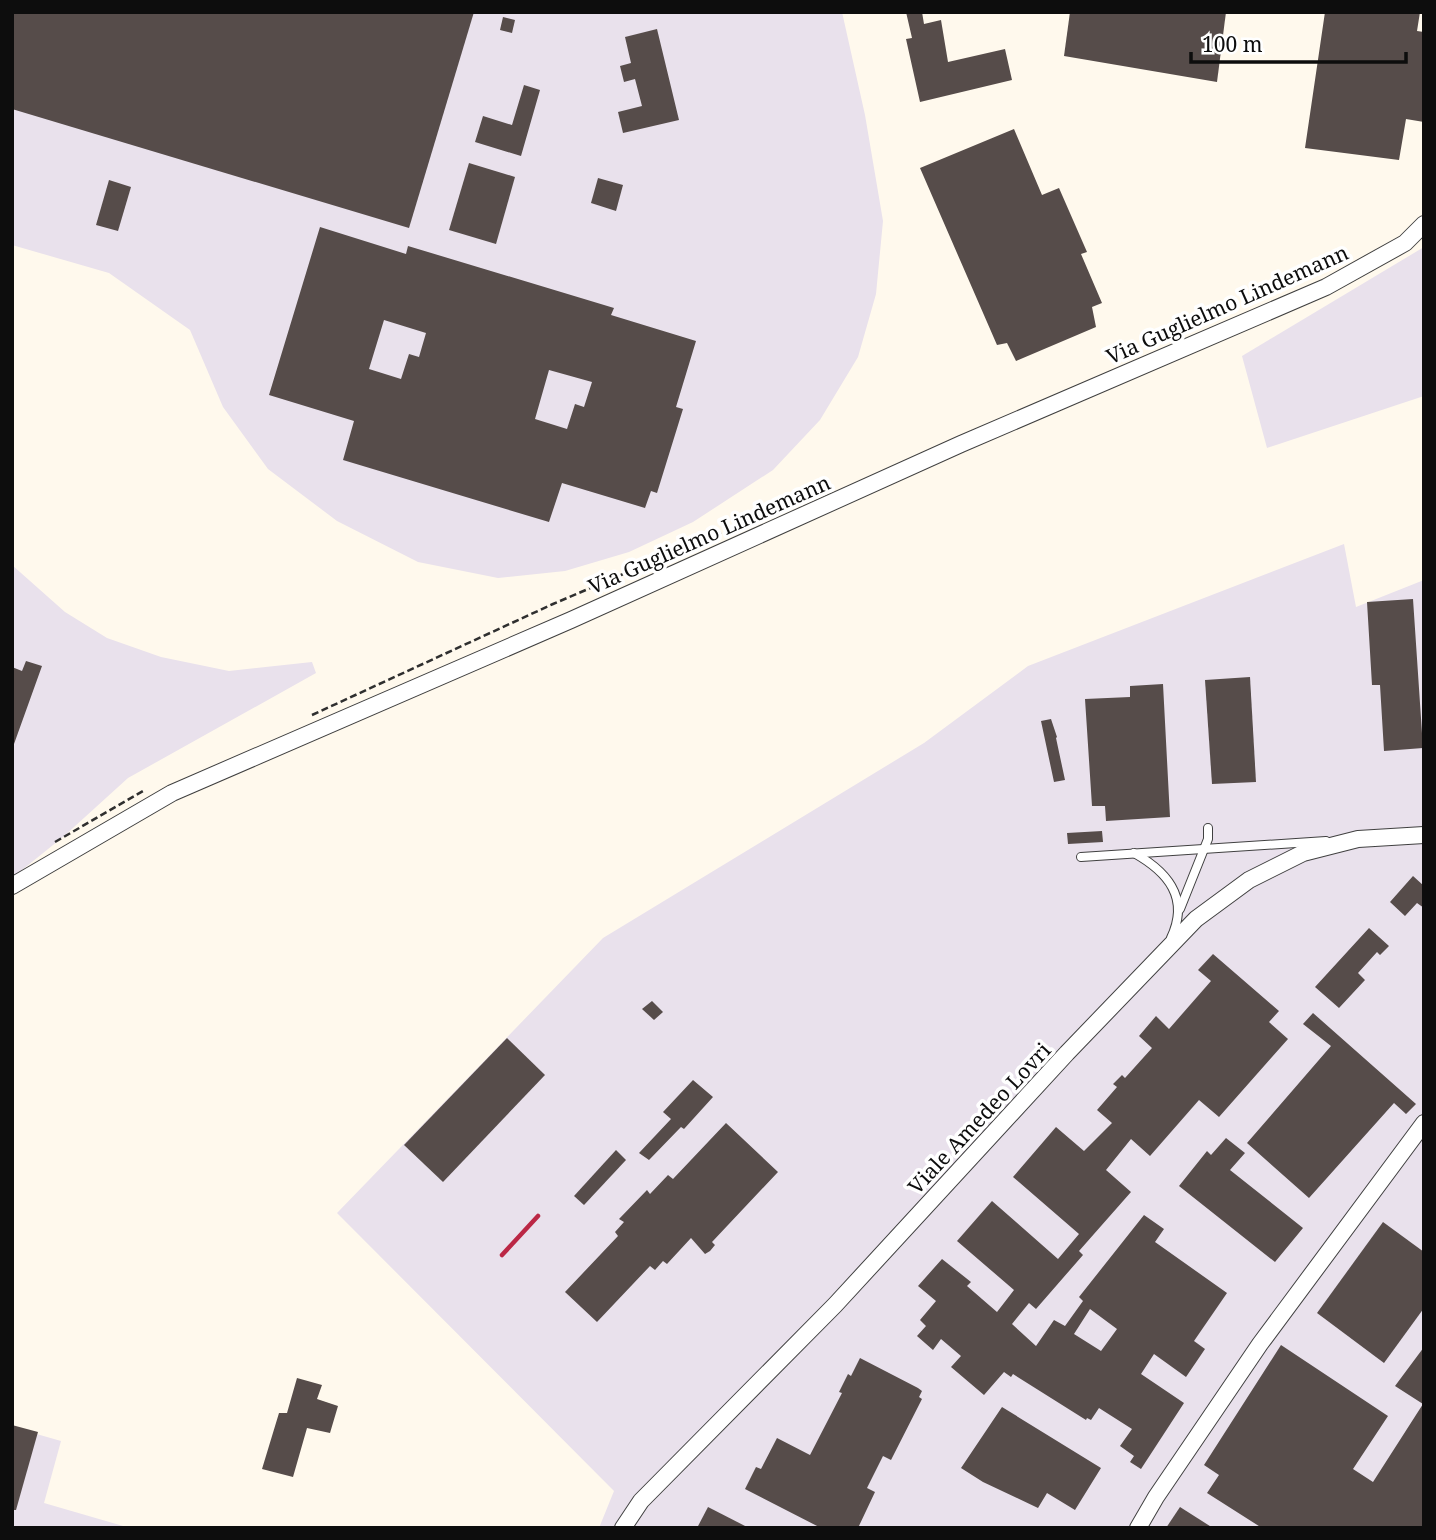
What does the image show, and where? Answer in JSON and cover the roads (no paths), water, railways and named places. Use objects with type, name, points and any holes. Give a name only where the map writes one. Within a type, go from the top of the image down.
[{"type":"street","name":"Via Guglielmo Lindemann","points":[[12,886],[172,793],[558,625],[961,444],[1326,287],[1405,243],[1424,224]]},
{"type":"street","name":"Viale Amedeo Lovri","points":[[623,1528],[641,1501],[835,1304],[1196,919],[1249,880],[1303,853],[1357,839],[1424,835]]},
{"type":"street","points":[[1138,1528],[1156,1497],[1260,1344],[1424,1123]]},
{"type":"lane","points":[[1165,950],[1177,926],[1180,909],[1208,839],[1208,828]]},
{"type":"lane","points":[[1081,857],[1357,839]]},
{"type":"lane","points":[[1134,853],[1160,871],[1170,884],[1180,909]]},
{"type":"railway","points":[[502,1255],[538,1216]]}]
